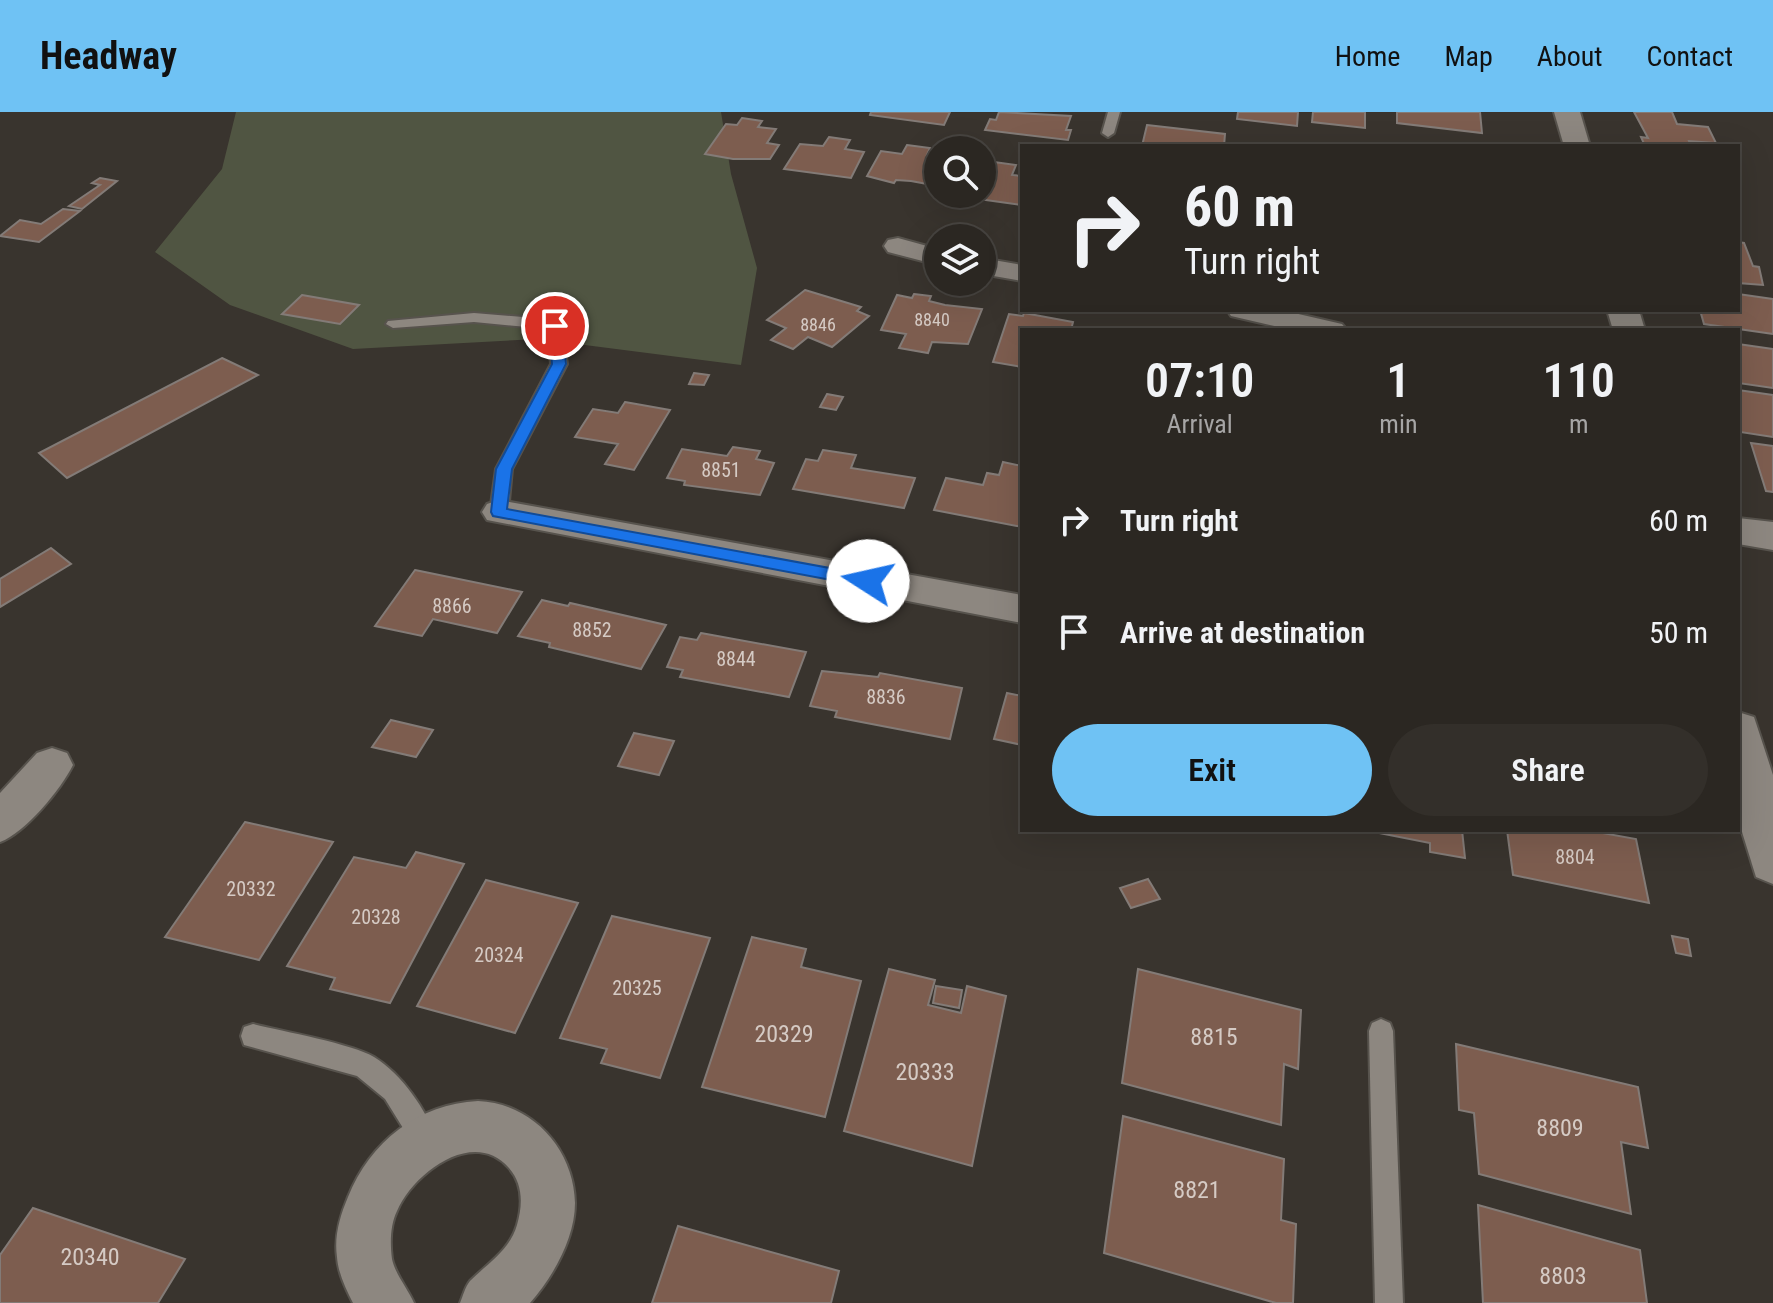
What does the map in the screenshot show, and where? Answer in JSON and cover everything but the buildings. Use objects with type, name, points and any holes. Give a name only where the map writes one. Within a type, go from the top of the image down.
[{"type":"street","points":[[1567,112],[1576,144]]},
{"type":"street","points":[[898,246],[924,253]]},
{"type":"street","points":[[996,268],[1020,273]]},
{"type":"street","points":[[1250,312],[1323,328]]},
{"type":"street","points":[[499,512],[1020,609]]},
{"type":"street","points":[[1740,531],[1773,536]]},
{"type":"street","points":[[1740,742],[1773,862]]},
{"type":"street","points":[[0,823],[52,765]]},
{"type":"street","points":[[372,1298],[363,1257],[365,1223],[377,1191],[398,1163],[425,1140],[455,1128],[485,1125],[511,1133],[532,1152],[545,1175],[548,1204],[543,1235],[527,1266],[505,1291],[488,1303]]},
{"type":"lane","points":[[1108,133],[1114,112]]},
{"type":"lane","points":[[393,324],[436,317],[522,319],[555,326],[559,364],[504,469],[499,512]]},
{"type":"lane","points":[[1381,1031],[1389,1303]]},
{"type":"lane","points":[[253,1036],[364,1065],[394,1090],[425,1140]]},
{"type":"green space","points":[[236,112],[721,112],[731,174],[757,268],[741,365],[538,339],[353,349],[230,305],[155,252],[222,169]]},
{"type":"route","points":[[555,326],[559,364],[504,469],[499,512],[868,581]]}]
